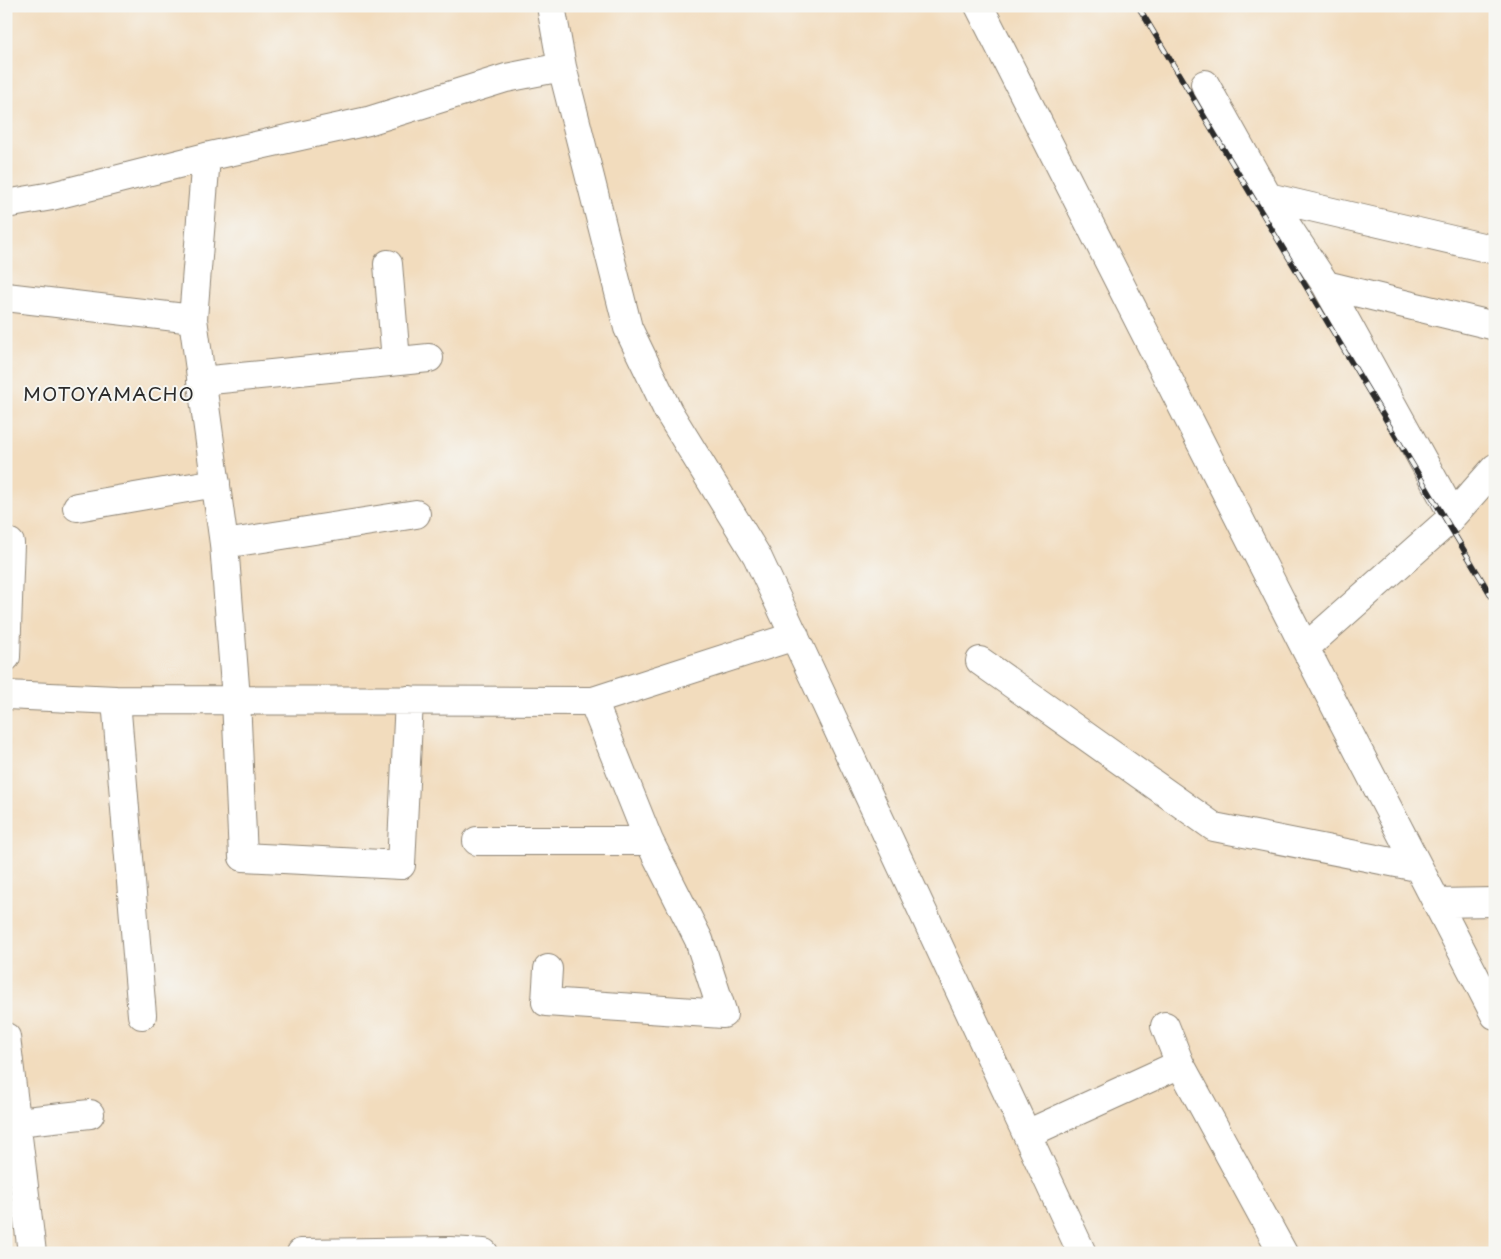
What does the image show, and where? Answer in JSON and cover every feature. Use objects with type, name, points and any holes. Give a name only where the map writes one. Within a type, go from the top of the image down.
[{"type":"street","points":[[551,6],[562,67],[628,328],[668,411],[757,556],[1082,1253]]},
{"type":"street","points":[[979,6],[1305,648],[1495,1015]]},
{"type":"street","points":[[6,204],[62,194],[206,157],[368,121],[506,78],[562,67]]},
{"type":"street","points":[[1206,84],[1268,197],[1326,285],[1453,515]]},
{"type":"street","points":[[206,157],[193,319],[224,544],[236,699],[243,857],[402,865],[409,700]]},
{"type":"street","points":[[1268,197],[1495,250]]},
{"type":"street","points":[[388,264],[396,361]]},
{"type":"street","points":[[1326,285],[1495,326]]},
{"type":"street","points":[[6,297],[193,319]]},
{"type":"street","points":[[202,381],[429,358]]},
{"type":"street","points":[[1305,648],[1453,515],[1495,468]]},
{"type":"street","points":[[77,507],[216,483]]},
{"type":"street","points":[[224,544],[416,514]]},
{"type":"street","points":[[6,657],[10,543]]},
{"type":"street","points":[[6,695],[116,700],[593,701],[795,636]]},
{"type":"street","points":[[980,661],[1214,827],[1418,867]]},
{"type":"street","points":[[116,700],[142,1015]]},
{"type":"street","points":[[548,969],[546,1002],[723,1014],[699,940],[649,841],[593,701]]},
{"type":"street","points":[[477,841],[649,841]]},
{"type":"street","points":[[1437,904],[1495,902]]},
{"type":"street","points":[[1165,1026],[1180,1064],[1284,1253]]},
{"type":"street","points":[[6,1036],[32,1253]]},
{"type":"street","points":[[1028,1134],[1180,1064]]},
{"type":"street","points":[[16,1122],[90,1114]]},
{"type":"street","points":[[301,1253],[450,1251],[484,1253]]},
{"type":"railway","points":[[1138,6],[1495,602]]},
{"type":"district","name":"MOTOYAMACHO","points":[[109,394]]}]
